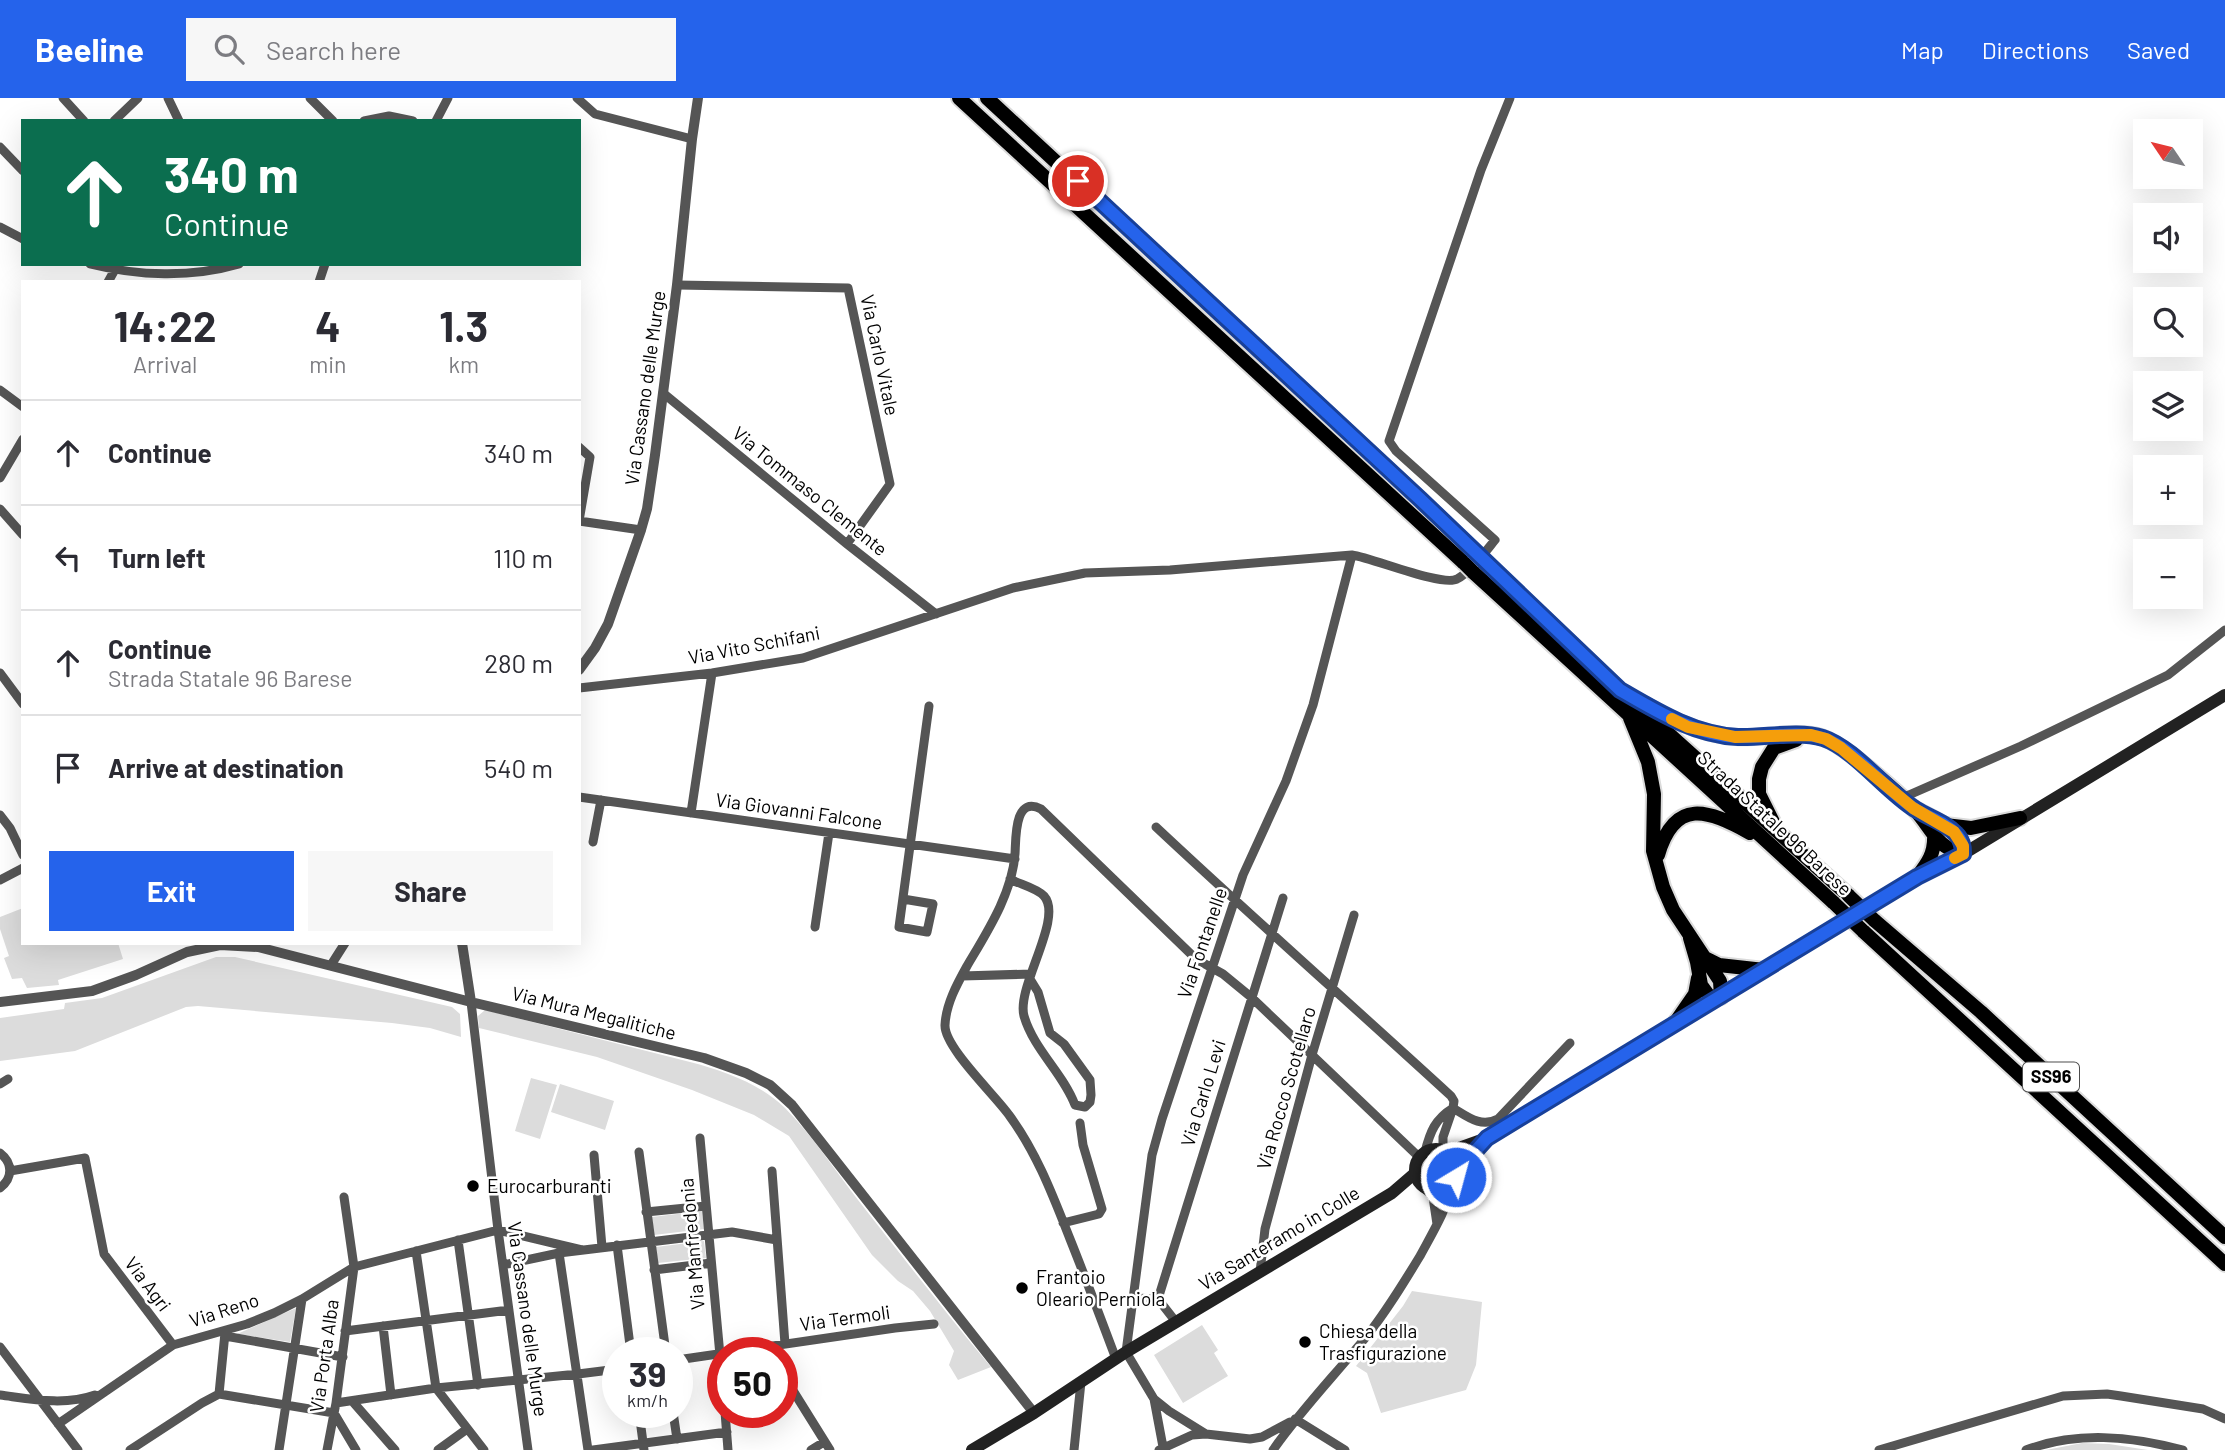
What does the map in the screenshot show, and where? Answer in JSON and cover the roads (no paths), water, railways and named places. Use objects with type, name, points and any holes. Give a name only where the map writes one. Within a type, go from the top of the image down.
[{"type":"highway","name":"Strada Statale 96 Barese","points":[[959,98],[1473,562],[1620,690],[1777,842],[1863,931],[2225,1265]]},
{"type":"highway","name":"Strada Statale 96 Barese","points":[[987,98],[1420,499],[1473,562],[1628,713],[1777,842],[1849,896],[2225,1237]]},
{"type":"highway","points":[[1620,690],[1688,727],[1735,737],[1811,735],[1826,739],[1841,748],[1939,830],[1949,850],[1963,854]]},
{"type":"highway","points":[[1628,713],[1648,762],[1652,784],[1655,863],[1673,910],[1720,981],[1721,997],[1709,996],[1704,991],[1690,938]]},
{"type":"highway","points":[[1777,842],[1759,794],[1762,767],[1774,748],[1811,735]]},
{"type":"highway","points":[[1655,863],[1662,839],[1676,820],[1698,812],[1722,818],[1777,842]]},
{"type":"highway","points":[[1939,830],[1971,828],[2020,818]]},
{"type":"highway","points":[[1917,877],[1930,861],[1939,830]]},
{"type":"highway","points":[[1703,957],[1719,965],[1764,970]]},
{"type":"highway","points":[[1675,1023],[1695,994],[1699,973]]},
{"type":"main road","points":[[1425,1189],[1419,1184],[1414,1168],[1422,1154],[1431,1149],[1446,1151],[1487,1138],[1842,922],[1917,877],[1963,854],[2225,695]]},
{"type":"main road","points":[[1392,1193],[1425,1189],[1438,1192],[1449,1187],[1487,1138]]},
{"type":"main road","points":[[1446,1151],[1456,1164],[1455,1177]]},
{"type":"main road","points":[[1392,1193],[1415,1174]]},
{"type":"main road","name":"Via Santeramo in Colle","points":[[972,1450],[1034,1413],[1121,1355],[1392,1193]]},
{"type":"street","points":[[63,98],[82,119]]},
{"type":"street","points":[[116,119],[138,98]]},
{"type":"street","points":[[168,98],[178,119]]},
{"type":"street","points":[[310,98],[331,119]]},
{"type":"street","points":[[437,119],[448,98]]},
{"type":"street","points":[[578,98],[595,114],[692,139]]},
{"type":"street","name":"Via Cassano delle Murge","points":[[581,667],[596,648],[608,624],[641,530],[655,455],[698,98]]},
{"type":"street","points":[[1352,555],[1452,581],[1460,578],[1495,540],[1396,452],[1390,441],[1481,170],[1510,98]]},
{"type":"street","points":[[374,119],[389,116],[403,119]]},
{"type":"street","points":[[0,147],[21,169]]},
{"type":"street","points":[[0,227],[21,238]]},
{"type":"street","points":[[116,267],[187,274],[232,266]]},
{"type":"street","name":"Via Carlo Vitale","points":[[677,285],[848,289],[890,484],[847,544]]},
{"type":"street","points":[[0,390],[21,406]]},
{"type":"street","name":"Via Tommaso Clemente","points":[[663,393],[936,614]]},
{"type":"street","points":[[0,478],[21,442]]},
{"type":"street","points":[[581,449],[590,457],[581,509]]},
{"type":"street","points":[[0,509],[21,533]]},
{"type":"street","points":[[581,521],[641,530]]},
{"type":"street","name":"Via Vito Schifani","points":[[581,688],[712,673],[803,658],[1013,588],[1085,573],[1170,570],[1352,555]]},
{"type":"street","name":"Via Fontanelle","points":[[1121,1355],[1135,1298],[1156,1136],[1243,875],[1286,781],[1312,705],[1352,555]]},
{"type":"street","points":[[1902,798],[2021,746],[2168,675],[2225,630]]},
{"type":"street","points":[[0,673],[21,701]]},
{"type":"street","points":[[691,813],[712,673]]},
{"type":"street","points":[[903,899],[933,904],[927,932],[900,927],[903,899],[929,706]]},
{"type":"street","name":"Via Giovanni Falcone","points":[[581,797],[1014,859]]},
{"type":"street","points":[[593,842],[601,800]]},
{"type":"street","points":[[1206,1434],[1154,1399],[1121,1355],[1039,1162],[1008,1114],[958,1054],[946,1035],[948,1007],[997,912],[1010,880],[1018,819],[1024,810],[1037,807],[1196,958],[1212,966],[1251,997],[1422,1154],[1432,1129],[1442,1114],[1452,1108]]},
{"type":"street","points":[[0,815],[21,851]]},
{"type":"street","points":[[1156,827],[1451,1096],[1454,1101],[1443,1137],[1446,1151]]},
{"type":"street","points":[[815,927],[829,833]]},
{"type":"street","points":[[0,880],[21,870]]},
{"type":"street","points":[[1010,880],[1044,895],[1049,905],[1045,933],[1023,1000],[1024,1016],[1032,1035],[1080,1106],[1083,1145],[1102,1209],[1100,1214],[1063,1223]]},
{"type":"street","name":"Via Carlo Levi","points":[[1158,1299],[1283,898]]},
{"type":"street","name":"Via Rocco Scotellaro","points":[[1260,1272],[1265,1229],[1312,1055],[1354,915]]},
{"type":"street","name":"Via Mura Megalitiche","points":[[0,1002],[92,991],[187,952],[220,945],[258,947],[704,1058],[746,1073],[770,1085],[792,1105],[1034,1413]]},
{"type":"street","points":[[331,965],[344,945]]},
{"type":"street","name":"Via Cassano delle Murge","points":[[462,945],[525,1450]]},
{"type":"street","points":[[962,976],[1031,976]]},
{"type":"street","points":[[1031,976],[1050,1033],[1064,1044],[1090,1080],[1090,1102],[1080,1106]]},
{"type":"street","points":[[1452,1108],[1484,1124],[1498,1119],[1570,1042]]},
{"type":"street","name":"Via Manfredonia","points":[[700,1138],[718,1337]]},
{"type":"street","points":[[639,1152],[664,1337]]},
{"type":"street","points":[[0,1153],[6,1158],[10,1171],[6,1183],[0,1188]]},
{"type":"street","points":[[594,1155],[602,1247]]},
{"type":"street","name":"Via Agri","points":[[10,1171],[85,1158],[104,1254],[173,1345]]},
{"type":"street","points":[[772,1171],[784,1337]]},
{"type":"street","points":[[1273,1450],[1295,1419],[1317,1396],[1386,1310],[1437,1226],[1451,1194],[1455,1177]]},
{"type":"street","points":[[1425,1189],[1433,1197],[1437,1226]]},
{"type":"street","name":"Via Porta Alba","points":[[327,1450],[343,1357],[354,1267],[344,1197]]},
{"type":"street","points":[[646,1212],[706,1206]]},
{"type":"street","points":[[498,1230],[582,1250]]},
{"type":"street","name":"Via Reno","points":[[58,1424],[173,1345],[225,1333],[247,1324],[302,1299],[354,1267],[498,1230]]},
{"type":"street","points":[[503,1265],[559,1253],[732,1232],[777,1240]]},
{"type":"street","points":[[458,1240],[478,1385]]},
{"type":"street","points":[[617,1245],[629,1337]]},
{"type":"street","points":[[416,1251],[436,1388],[484,1450]]},
{"type":"street","points":[[559,1253],[590,1450],[643,1447],[727,1432]]},
{"type":"street","points":[[654,1270],[711,1263]]},
{"type":"street","points":[[1135,1298],[1158,1299],[1176,1322]]},
{"type":"street","points":[[279,1450],[302,1299]]},
{"type":"street","points":[[345,1331],[509,1310]]},
{"type":"street","name":"Via Termoli","points":[[798,1342],[934,1324]]},
{"type":"street","points":[[383,1326],[391,1395]]},
{"type":"street","points":[[219,1394],[225,1333],[343,1357]]},
{"type":"street","points":[[0,1347],[78,1450]]},
{"type":"street","points":[[130,1450],[219,1394],[285,1405],[335,1408],[353,1402],[436,1388],[602,1370]]},
{"type":"street","points":[[1074,1450],[1081,1382]]},
{"type":"street","name":"Via Reno","points":[[0,1395],[41,1400],[84,1399],[107,1391]]},
{"type":"street","points":[[1879,1450],[2063,1396],[2114,1395],[2203,1409],[2225,1419]]},
{"type":"street","points":[[798,1399],[827,1446],[811,1450]]},
{"type":"street","points":[[1154,1399],[1161,1449],[1192,1435],[1250,1439],[1262,1437],[1295,1419]]},
{"type":"street","points":[[353,1402],[395,1450]]},
{"type":"street","points":[[335,1408],[356,1450]]},
{"type":"street","points":[[1295,1419],[1345,1450]]},
{"type":"street","points":[[641,1428],[643,1447]]},
{"type":"street","points":[[675,1428],[677,1439]]},
{"type":"street","points":[[727,1428],[728,1450]]},
{"type":"street","points":[[438,1450],[467,1429]]},
{"type":"street","points":[[2025,1450],[2045,1443],[2092,1436],[2152,1443],[2183,1450]]},
{"type":"place","name":"Eurocarburanti","points":[[473,1186]]},
{"type":"place","name":"Frantoio Oleario Perniola","points":[[1022,1288]]},
{"type":"place","name":"Chiesa della Trasfigurazione","points":[[1305,1342]]}]
